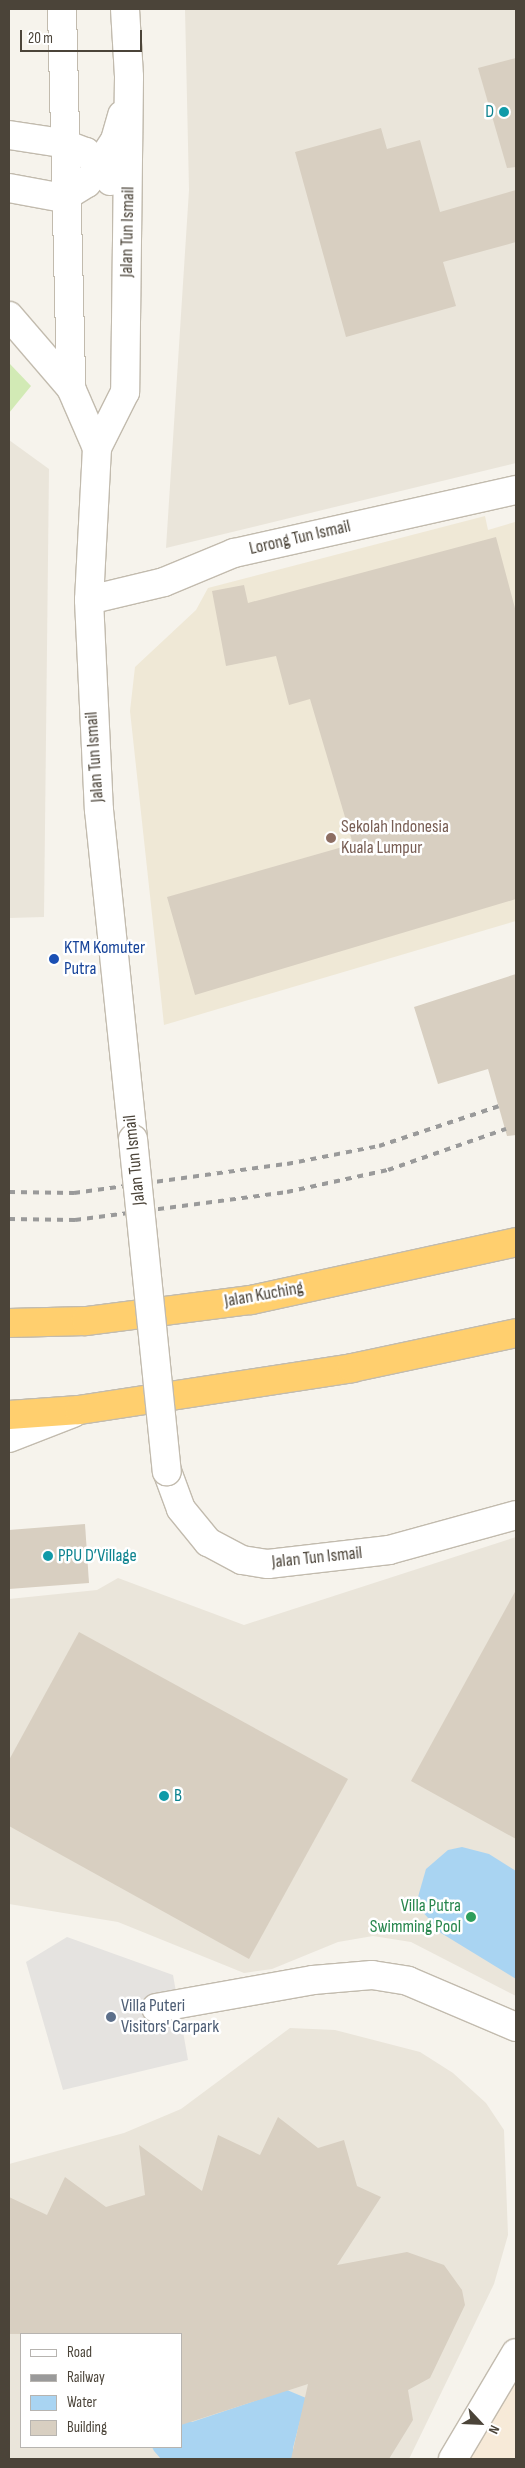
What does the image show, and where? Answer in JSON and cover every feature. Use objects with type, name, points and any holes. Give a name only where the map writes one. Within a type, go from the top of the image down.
[{"type":"highway","name":"Jalan Kuching","points":[[9,1323],[86,1321],[251,1300],[516,1242]]},
{"type":"highway","points":[[9,1415],[79,1410],[352,1368],[516,1333]]},
{"type":"street","name":"Jalan Tun Ismail","points":[[62,9],[63,198],[71,388],[97,448]]},
{"type":"street","name":"Jalan Tun Ismail","points":[[125,9],[129,77],[129,236],[125,392],[97,448],[89,600],[99,810],[167,1471],[181,1509],[208,1542],[242,1560],[268,1564],[389,1550],[516,1514]]},
{"type":"street","points":[[9,188],[63,198],[87,183],[115,140],[129,77]]},
{"type":"street","points":[[9,135],[62,143],[86,152],[100,165],[112,184],[129,236]]},
{"type":"street","points":[[9,316],[71,388]]},
{"type":"street","name":"Lorong Tun Ismail","points":[[89,600],[164,582],[234,553],[516,490]]},
{"type":"street","points":[[9,1438],[79,1410]]},
{"type":"street","points":[[156,2008],[313,1980],[372,1975],[408,1981],[516,2027]]},
{"type":"street","points":[[452,2459],[516,2352]]},
{"type":"shaded area","points":[[185,9],[516,9],[516,463],[166,548],[189,190]]},
{"type":"shaded area","points":[[9,440],[49,469],[44,917],[9,918]]},
{"type":"shaded area","name":"Sekolah Indonesia Kuala Lumpur","points":[[485,516],[488,530],[515,522],[516,526],[516,921],[164,1025],[130,711],[135,667],[196,610],[208,588]]},
{"type":"shaded area","points":[[516,1537],[516,1996],[411,1942],[373,1936],[338,1942],[272,1969],[244,1973],[118,1922],[9,1904],[9,1599],[97,1590],[118,1578],[244,1625]]},
{"type":"shaded area","name":"Villa Puteri Visitors' Carpark","points":[[67,1937],[173,1975],[188,2060],[63,2090],[26,1962]]},
{"type":"shaded area","points":[[290,2028],[335,2030],[420,2052],[453,2073],[486,2103],[504,2130],[508,2235],[494,2284],[409,2459],[9,2459],[9,2164],[124,2133],[181,2109]]},
{"type":"shaded area","points":[[516,2370],[516,2459],[465,2459]]},
{"type":"green space","points":[[9,363],[31,386],[9,413]]},
{"type":"water","name":"Villa Putra Swimming Pool","points":[[462,1847],[489,1854],[516,1871],[516,1979],[441,1933],[422,1911],[418,1897],[426,1869],[448,1850]]},
{"type":"water","points":[[287,2390],[306,2398],[293,2448],[297,2459],[161,2459],[152,2448],[182,2448],[182,2417],[192,2422]]},
{"type":"building","name":"D","points":[[516,58],[516,167],[507,168],[478,68]]},
{"type":"building","points":[[381,128],[387,149],[420,140],[440,212],[516,190],[516,242],[443,262],[456,306],[346,337],[295,152]]},
{"type":"building","name":"Sekolah Indonesia Kuala Lumpur","points":[[496,537],[516,612],[516,899],[195,995],[167,897],[353,844],[310,699],[289,705],[276,656],[226,666],[212,591],[244,585],[248,603]]},
{"type":"building","points":[[516,974],[516,1135],[507,1136],[488,1069],[438,1084],[414,1007]]},
{"type":"building","name":"PPU D’Village","points":[[85,1524],[89,1583],[9,1589],[9,1530]]},
{"type":"building","points":[[516,1590],[516,1839],[411,1781]]},
{"type":"building","points":[[79,1632],[348,1779],[249,1959],[9,1826],[9,1760]]},
{"type":"building","points":[[278,2117],[318,2148],[344,2140],[357,2186],[381,2197],[337,2265],[407,2252],[444,2265],[462,2290],[465,2305],[430,2378],[408,2390],[413,2420],[389,2459],[291,2459],[308,2384],[182,2425],[182,2333],[9,2334],[9,2197],[47,2215],[65,2177],[106,2207],[145,2195],[139,2145],[202,2191],[218,2135],[260,2155]]},
{"type":"railway","points":[[9,1192],[74,1193],[287,1164],[379,1146],[499,1106]]},
{"type":"railway","points":[[9,1219],[75,1220],[287,1192],[388,1170],[506,1129]]},
{"type":"place","name":"D","points":[[504,112]]},
{"type":"place","name":"Sekolah Indonesia Kuala Lumpur","points":[[331,838]]},
{"type":"place","name":"KTM Komuter Putra","points":[[54,959]]},
{"type":"place","name":"PPU D’Village","points":[[48,1556]]},
{"type":"place","name":"B","points":[[164,1796]]},
{"type":"place","name":"Villa Putra Swimming Pool","points":[[471,1917]]},
{"type":"place","name":"Villa Puteri Visitors' Carpark","points":[[111,2017]]}]
